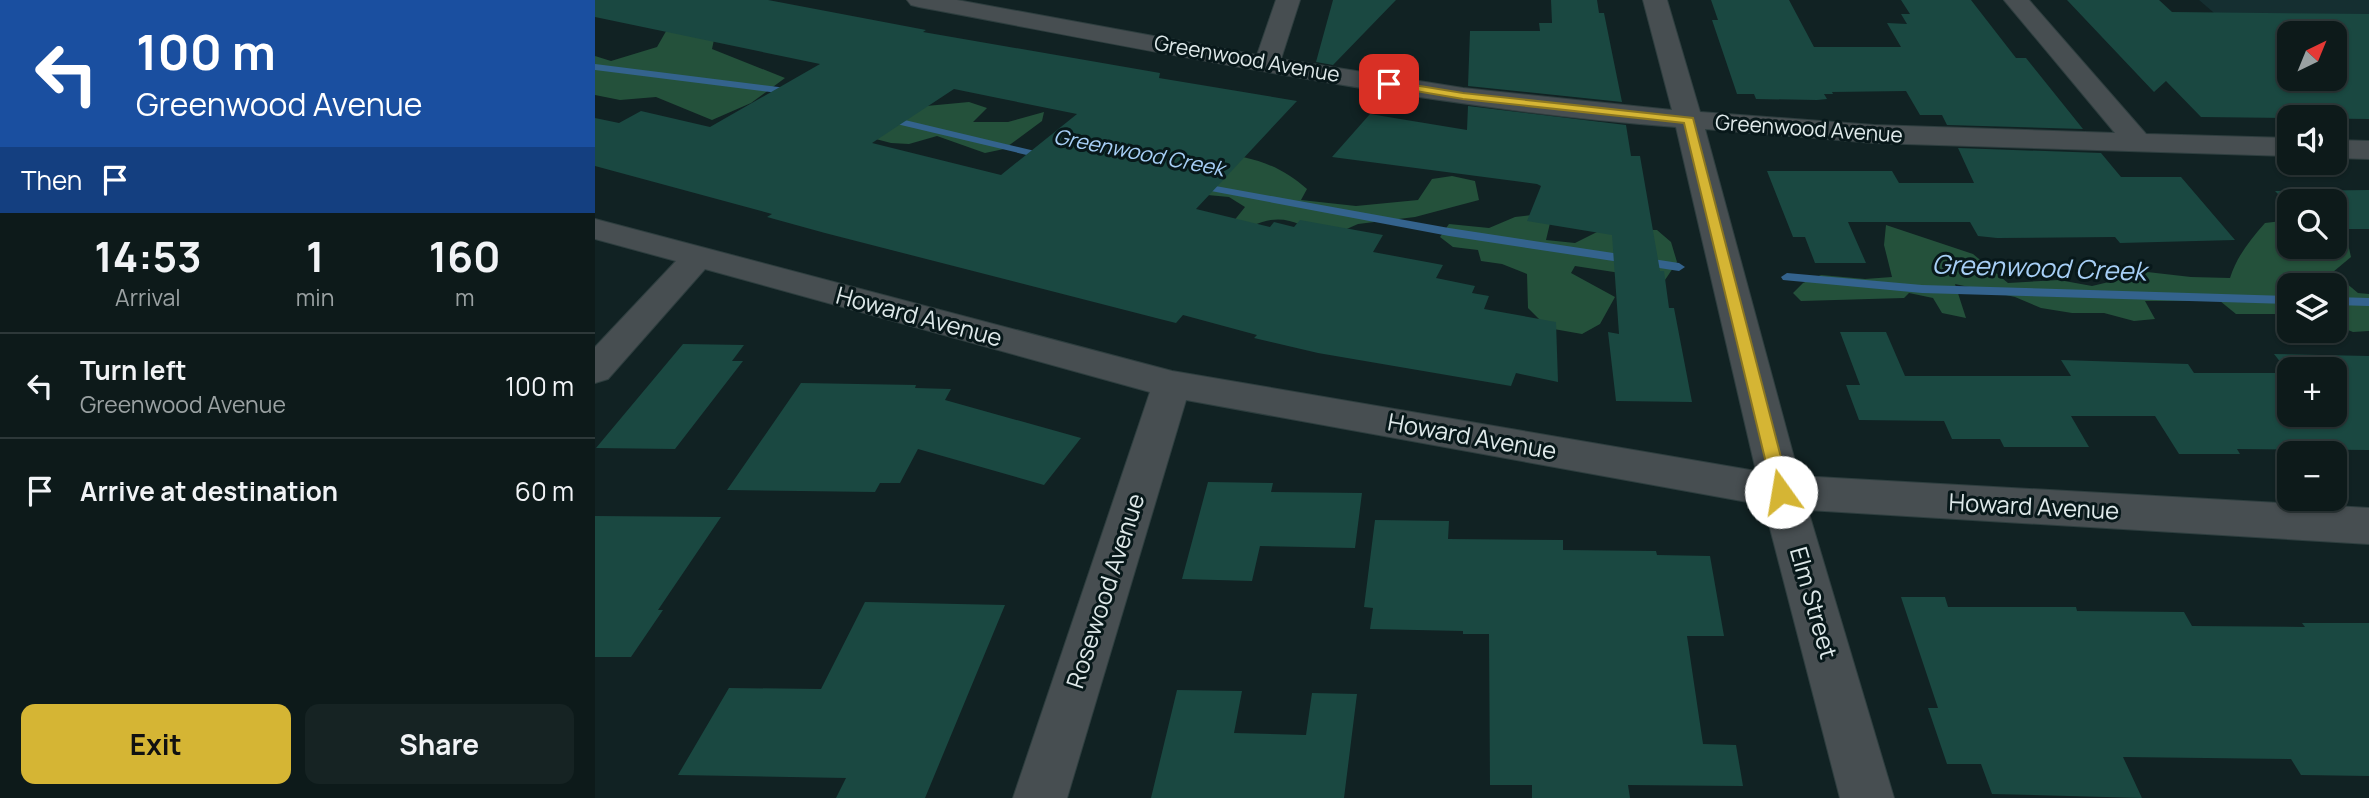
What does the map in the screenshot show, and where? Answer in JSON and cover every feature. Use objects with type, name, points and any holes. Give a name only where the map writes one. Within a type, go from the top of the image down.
[{"type":"street","points":[[1266,64],[1288,0]]},
{"type":"street","name":"Elm Street","points":[[1655,0],[1689,121],[1781,492],[1867,798]]},
{"type":"street","points":[[2016,0],[2138,142]]},
{"type":"street","name":"Greenwood Avenue","points":[[925,1],[1266,64],[1463,96],[1689,121],[1874,134],[2277,147]]},
{"type":"street","points":[[2347,149],[2369,150]]},
{"type":"street","name":"Howard Avenue","points":[[595,229],[1172,384],[1781,492],[2369,526]]},
{"type":"street","points":[[595,370],[697,258]]},
{"type":"street","name":"Rosewood Avenue","points":[[1040,798],[1172,384]]},
{"type":"shaded area","points":[[2199,0],[2369,0],[2369,96],[2347,79],[2347,21],[2277,21],[2277,31],[2234,30]]},
{"type":"green space","points":[[669,26],[715,35],[712,49],[785,78],[751,103],[712,120],[656,97],[620,100],[595,95],[595,56],[611,61],[657,47]]},
{"type":"green space","points":[[969,102],[987,108],[973,122],[1008,122],[1044,112],[1042,121],[1004,149],[985,153],[937,136],[909,144],[868,137],[905,108]]},
{"type":"green space","points":[[1243,157],[1277,168],[1299,183],[1307,189],[1301,200],[1356,206],[1418,200],[1432,179],[1452,176],[1475,181],[1479,200],[1415,217],[1358,224],[1324,239],[1306,227],[1280,219],[1250,227],[1233,222],[1245,207],[1229,197],[1197,194]]},
{"type":"green space","points":[[1539,214],[1551,219],[1546,240],[1575,243],[1603,229],[1657,230],[1671,242],[1677,262],[1663,283],[1646,277],[1575,266],[1571,273],[1615,297],[1600,324],[1582,334],[1548,328],[1528,308],[1527,274],[1502,264],[1481,261],[1478,250],[1453,247],[1440,237],[1449,224],[1489,228],[1515,217]]},
{"type":"green space","points":[[2277,222],[2277,259],[2347,259],[2347,239],[2351,257],[2334,273],[2277,273],[2277,314],[2236,314],[2220,301],[2145,301],[2155,319],[2134,321],[2104,313],[2072,313],[2041,308],[2015,297],[1955,284],[1966,318],[1942,313],[1933,298],[1909,293],[1904,298],[1801,301],[1793,293],[1803,283],[1821,275],[1865,279],[1892,277],[1884,245],[1886,225],[1973,254],[2008,283],[2059,280],[2092,286],[2113,281],[2121,269],[2191,277],[2230,278],[2236,263],[2265,223]]},
{"type":"green space","points":[[2347,284],[2358,293],[2369,294],[2369,331],[2347,330]]},
{"type":"building","points":[[595,0],[768,0],[926,30],[923,32],[1160,73],[1159,78],[1297,101],[1196,209],[1270,227],[1274,222],[1294,227],[1300,220],[1383,235],[1373,252],[1443,265],[1436,278],[1475,286],[1472,293],[1489,296],[1484,309],[1556,322],[1558,382],[1516,373],[1511,386],[1318,353],[1254,338],[1257,335],[1183,315],[1176,323],[825,233],[767,217],[772,214],[595,166],[595,118],[619,123],[641,111],[710,127],[820,64],[595,17]],"holes":[[[954,89],[1077,114],[1001,175],[872,143]]]},
{"type":"building","points":[[1333,0],[1396,0],[1333,65],[1316,62]]},
{"type":"building","points":[[1551,0],[1597,0],[1599,13],[1604,13],[1622,102],[1468,86],[1470,31],[1540,31],[1539,23],[1552,23]]},
{"type":"building","points":[[1711,0],[1789,0],[1814,47],[1901,47],[1887,23],[1907,24],[1901,14],[1910,14],[1901,0],[1971,0],[2016,58],[2026,58],[2083,129],[1947,125],[1942,115],[1920,115],[1906,91],[1832,92],[1833,94],[1824,94],[1827,99],[1817,100],[1756,99],[1754,94],[1737,94],[1712,20],[1718,20]]},
{"type":"building","points":[[2067,0],[2159,0],[2172,12],[2369,14],[2369,119],[2347,119],[2347,105],[2277,105],[2277,118],[2201,117],[2166,81],[2154,92]]},
{"type":"building","points":[[1468,106],[1626,125],[1631,156],[1640,156],[1660,271],[1664,271],[1669,308],[1674,308],[1692,402],[1616,401],[1608,332],[1619,334],[1612,235],[1527,221],[1541,186],[1332,157],[1370,114],[1467,130]]},
{"type":"building","points":[[1958,148],[2101,153],[2121,177],[2181,177],[2235,240],[2120,243],[2115,237],[1997,238],[1978,236],[1970,222],[1848,222],[1866,263],[1815,263],[1805,237],[1793,237],[1767,171],[1892,171],[1899,183],[1974,183]]},
{"type":"building","points":[[2347,190],[2369,190],[2369,229],[2347,229]]},
{"type":"building","points":[[1840,332],[1886,332],[1905,376],[2071,376],[2061,360],[2188,364],[2194,373],[2277,373],[2277,427],[2347,427],[2347,357],[2277,358],[2274,354],[2369,356],[2369,450],[2347,450],[2347,441],[2277,441],[2277,449],[2237,449],[2240,454],[2179,454],[2155,416],[2071,416],[2089,447],[2004,447],[2000,439],[1952,439],[1944,421],[1859,420],[1846,385],[1860,385]]},
{"type":"building","points":[[683,344],[744,345],[732,361],[743,361],[675,449],[596,448]]},
{"type":"building","points":[[801,383],[916,385],[915,388],[951,389],[945,400],[1081,438],[1044,485],[918,449],[900,483],[880,483],[875,492],[727,490]]},
{"type":"building","points":[[1208,482],[1273,483],[1271,492],[1362,493],[1355,548],[1260,546],[1252,581],[1182,579]]},
{"type":"building","points":[[595,516],[721,517],[658,610],[663,610],[631,657],[595,657]]},
{"type":"building","points":[[1375,520],[1449,521],[1448,539],[1563,540],[1563,550],[1656,551],[1657,555],[1710,556],[1724,636],[1687,636],[1703,744],[1736,745],[1743,786],[1628,785],[1630,798],[1532,798],[1532,785],[1490,785],[1489,634],[1370,629],[1373,608],[1364,607]]},
{"type":"building","points":[[1901,597],[1945,597],[1948,607],[2076,607],[2077,611],[2184,612],[2192,626],[2305,627],[2302,623],[2369,623],[2369,776],[2301,775],[2291,759],[2123,757],[2142,798],[1992,794],[1981,764],[1947,764],[1928,708],[1938,708]]},
{"type":"building","points":[[865,602],[1005,605],[925,798],[836,798],[846,778],[678,775],[729,688],[821,689]]},
{"type":"building","points":[[1177,690],[1242,691],[1234,733],[1306,735],[1312,693],[1357,694],[1344,798],[1151,798]]},
{"type":"waterway","name":"Greenwood Creek","points":[[595,67],[795,92]]},
{"type":"waterway","name":"Greenwood Creek","points":[[888,119],[1048,157]]},
{"type":"waterway","name":"Greenwood Creek","points":[[1199,186],[1449,232],[1679,267]]},
{"type":"waterway","name":"Greenwood Creek","points":[[1787,277],[1922,289],[2277,300]]},
{"type":"waterway","name":"Greenwood Creek","points":[[2347,301],[2369,302]]},
{"type":"route","points":[[1389,84],[1463,96],[1689,121],[1781,492]]}]
